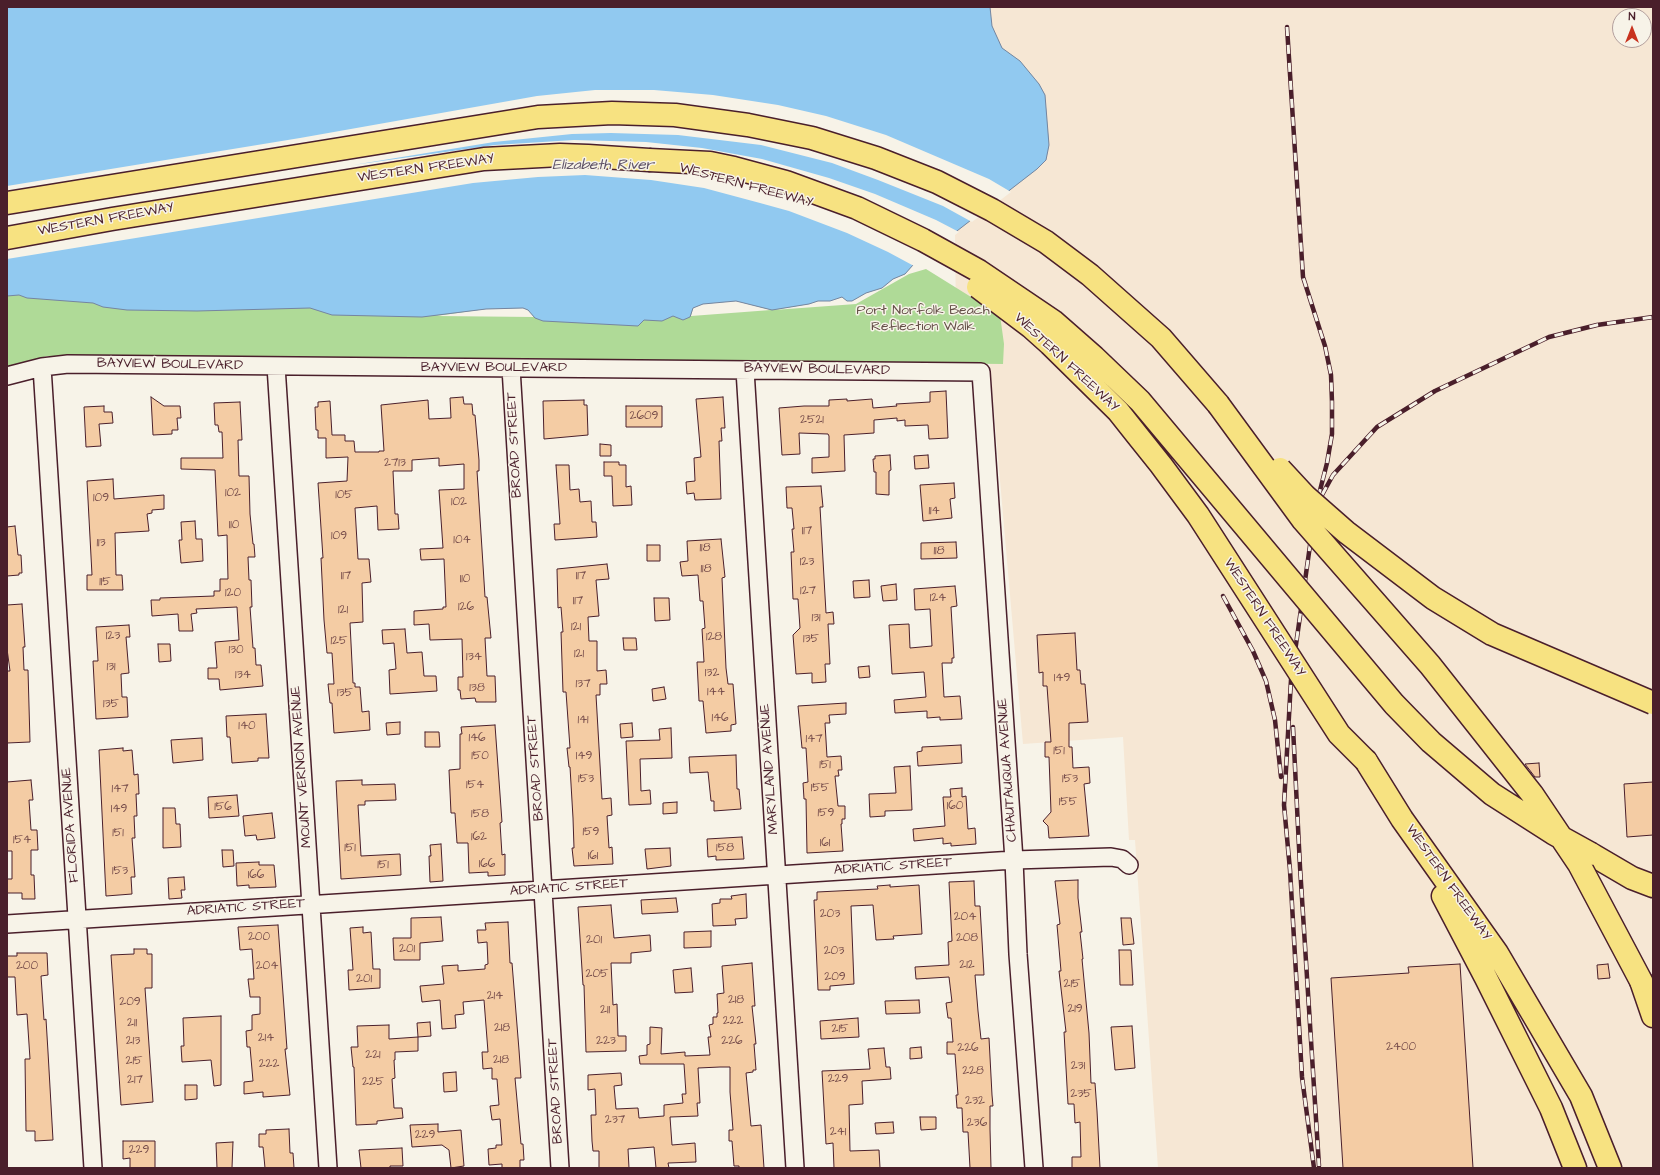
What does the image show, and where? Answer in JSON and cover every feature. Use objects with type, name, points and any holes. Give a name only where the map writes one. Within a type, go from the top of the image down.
[{"type":"highway","points":[[7,203],[538,117],[612,113],[675,115],[748,125],[812,138],[876,158],[937,182],[992,210],[1046,242],[1090,275],[1129,308],[1161,338],[1218,404],[1305,496],[1373,554],[1433,598],[1492,634],[1653,703]]},
{"type":"highway","name":"WESTERN FREEWAY","points":[[7,238],[119,217],[484,159],[560,155],[649,160],[737,180],[794,196],[867,225],[912,247],[972,282],[1031,327],[1118,411],[1162,465],[1198,515],[1339,734],[1366,761],[1402,819],[1497,953],[1582,1096],[1610,1168]]},
{"type":"highway","points":[[649,160],[710,163],[734,168],[786,182],[850,205],[901,229],[979,271],[1053,322],[1094,357],[1140,400],[1394,704],[1431,742],[1492,794],[1553,833],[1632,878],[1653,886]]},
{"type":"highway","points":[[1218,404],[1303,520],[1430,665],[1532,794],[1579,864],[1653,1004]]},
{"type":"highway","points":[[1402,819],[1486,978],[1544,1095],[1575,1168]]},
{"type":"highway","points":[[1591,854],[1653,876]]},
{"type":"highway","points":[[1641,981],[1653,1016]]},
{"type":"street","name":"BAYVIEW BOULEVARD","points":[[7,376],[42,367],[68,364],[981,372]]},
{"type":"street","name":"MOUNT VERNON AVENUE","points":[[276,366],[328,1168]]},
{"type":"street","name":"FLORIDA AVENUE","points":[[42,367],[93,1168]]},
{"type":"street","name":"BROAD STREET","points":[[511,368],[560,1168]]},
{"type":"street","name":"MARYLAND AVENUE","points":[[745,370],[795,1168]]},
{"type":"street","name":"CHAUTAUQUA AVENUE","points":[[981,372],[1014,860],[1018,962],[1034,1168]]},
{"type":"street","name":"ADRIATIC STREET","points":[[7,924],[1014,860],[1111,857],[1122,860],[1129,865]]},
{"type":"shaded area","points":[[990,7],[1653,7],[1653,1168],[1158,1168],[1135,840],[1129,840],[1123,737],[1023,744],[989,354],[956,321],[955,232],[1037,169],[1039,84],[1020,61],[1002,48],[992,26]]},
{"type":"green space","name":"Port Norfolk Beach Reflection Walk","points":[[990,7],[992,26],[1002,48],[1020,61],[1039,84],[1045,95],[1049,145],[1046,160],[1037,169],[913,265],[905,274],[893,279],[882,288],[866,293],[852,301],[847,301],[842,297],[830,301],[818,301],[774,310],[856,304],[909,274],[926,269],[1000,315],[1004,344],[1003,364],[210,356],[47,356],[7,367],[7,236],[984,34]],"holes":[[[736,301],[771,310],[691,316],[693,308],[703,304]],[[523,308],[528,310],[534,317],[436,316],[486,309]]]},
{"type":"water","name":"Elizabeth River","points":[[7,7],[990,7],[992,26],[1002,48],[1020,61],[1039,84],[1045,95],[1049,145],[1046,160],[1037,169],[913,265],[905,274],[893,279],[882,288],[866,293],[852,301],[847,301],[842,297],[830,301],[818,301],[809,304],[772,310],[736,301],[703,304],[693,308],[690,317],[683,320],[673,316],[662,321],[644,320],[638,326],[543,321],[535,318],[528,310],[523,308],[486,309],[422,317],[332,315],[310,308],[197,311],[127,310],[103,307],[93,303],[27,298],[19,295],[7,296]]},
{"type":"pier","points":[[595,90],[654,90],[713,95],[778,105],[826,116],[886,135],[989,179],[1011,192],[972,222],[943,206],[832,163],[761,145],[678,135],[611,133],[572,134],[494,142],[353,165],[495,145],[574,140],[646,142],[702,148],[762,159],[829,178],[875,194],[936,220],[959,232],[914,266],[847,233],[789,211],[704,188],[651,180],[585,175],[538,177],[473,183],[7,259],[7,186],[300,138],[537,96]]},
{"type":"building","points":[[946,391],[948,438],[929,439],[928,425],[905,426],[905,420],[897,421],[897,418],[874,420],[874,433],[844,435],[845,471],[812,473],[812,458],[829,457],[828,434],[799,433],[800,454],[782,455],[779,408],[829,406],[829,400],[847,399],[847,401],[872,399],[873,408],[897,406],[896,404],[930,402],[930,392]]},
{"type":"building","points":[[151,397],[164,406],[180,406],[181,418],[177,418],[178,430],[172,430],[172,434],[153,435]]},
{"type":"building","points":[[463,397],[464,404],[472,404],[473,415],[475,415],[479,460],[479,471],[477,471],[485,597],[487,597],[491,638],[485,638],[487,676],[495,676],[496,702],[476,702],[475,698],[461,699],[460,690],[458,690],[458,677],[463,677],[462,639],[430,640],[429,624],[414,625],[414,611],[443,609],[443,607],[446,607],[444,559],[421,560],[420,549],[443,548],[439,490],[464,489],[464,464],[439,466],[439,458],[412,460],[412,471],[393,471],[395,514],[398,514],[399,529],[378,530],[377,506],[355,508],[358,559],[369,559],[371,582],[362,583],[363,622],[350,623],[353,683],[355,683],[355,687],[360,687],[362,712],[369,711],[370,730],[334,733],[332,703],[330,703],[328,684],[334,684],[332,653],[327,653],[324,620],[321,558],[323,558],[318,483],[347,481],[348,457],[326,458],[326,438],[318,438],[318,430],[316,430],[315,407],[318,407],[318,402],[330,401],[332,435],[345,435],[345,441],[354,441],[355,452],[379,452],[384,451],[381,405],[428,400],[429,419],[451,418],[450,398]]},
{"type":"building","points":[[723,397],[725,428],[721,428],[722,441],[719,441],[721,499],[695,500],[694,493],[687,494],[686,482],[695,481],[694,458],[701,457],[696,399]]},
{"type":"building","points":[[584,400],[584,405],[587,405],[588,435],[544,439],[543,401]]},
{"type":"building","points":[[240,402],[242,440],[238,440],[239,476],[249,476],[250,514],[255,557],[248,557],[249,580],[251,580],[252,607],[250,607],[253,648],[255,648],[256,665],[261,665],[263,686],[220,690],[219,679],[208,679],[208,668],[217,668],[215,642],[239,640],[237,607],[196,609],[197,613],[191,614],[193,631],[179,631],[178,614],[152,616],[151,600],[160,600],[160,598],[214,596],[214,591],[220,591],[220,579],[228,579],[227,535],[218,536],[215,470],[181,469],[181,458],[223,458],[222,432],[219,432],[218,425],[215,425],[214,403]]},
{"type":"building","points":[[104,406],[104,412],[112,412],[113,423],[99,424],[101,446],[86,447],[84,407]]},
{"type":"building","points":[[626,406],[662,406],[662,427],[626,427]]},
{"type":"building","points":[[600,444],[611,445],[611,456],[600,456]]},
{"type":"building","points":[[890,455],[891,470],[889,471],[889,495],[876,494],[876,472],[874,472],[873,459],[875,459],[875,456]]},
{"type":"building","points":[[928,455],[929,468],[915,469],[914,456]]},
{"type":"building","points":[[604,462],[619,462],[619,465],[626,465],[626,487],[631,486],[632,505],[613,506],[612,476],[604,476]]},
{"type":"building","points":[[556,465],[569,465],[570,490],[579,489],[580,502],[591,501],[592,522],[596,522],[597,537],[555,540],[554,524],[560,524]]},
{"type":"building","points":[[113,479],[114,499],[164,495],[164,509],[152,510],[152,513],[147,514],[149,531],[115,533],[116,575],[122,575],[123,590],[87,590],[87,575],[92,575],[87,481]]},
{"type":"building","points":[[954,483],[955,498],[950,499],[952,518],[923,521],[920,485]]},
{"type":"building","points":[[821,486],[823,507],[820,507],[826,613],[833,612],[834,624],[828,624],[830,664],[825,664],[826,682],[812,683],[812,673],[796,674],[793,635],[800,628],[798,599],[793,599],[791,552],[794,552],[792,529],[794,529],[792,508],[787,508],[786,487]]},
{"type":"building","points":[[195,521],[196,539],[202,539],[203,561],[181,563],[179,540],[182,540],[181,522]]},
{"type":"building","points":[[15,526],[18,555],[21,555],[22,573],[19,573],[19,575],[7,576],[7,527]]},
{"type":"building","points":[[721,539],[725,577],[722,578],[726,668],[728,684],[733,684],[736,724],[731,725],[731,731],[706,733],[703,701],[699,701],[697,662],[704,662],[702,629],[705,628],[703,601],[700,601],[698,575],[682,576],[680,562],[688,561],[687,541]]},
{"type":"building","points":[[956,542],[957,558],[921,559],[921,543]]},
{"type":"building","points":[[647,545],[660,545],[660,561],[647,561]]},
{"type":"building","points":[[607,564],[609,579],[596,580],[599,616],[588,617],[589,641],[597,641],[597,671],[606,670],[607,684],[600,684],[600,695],[596,695],[602,799],[611,798],[612,815],[607,816],[609,848],[612,847],[613,864],[574,866],[572,848],[574,848],[570,767],[567,748],[570,748],[566,692],[563,692],[561,632],[563,632],[561,607],[558,608],[557,569]]},
{"type":"building","points":[[869,580],[870,597],[854,598],[853,581]]},
{"type":"building","points":[[896,584],[897,600],[883,601],[881,586]]},
{"type":"building","points":[[955,586],[957,606],[951,607],[954,658],[952,658],[952,663],[942,663],[944,697],[960,696],[962,719],[940,720],[940,717],[927,718],[927,711],[895,713],[894,700],[926,697],[924,672],[892,674],[889,625],[909,624],[910,648],[932,646],[930,609],[915,610],[914,589]]},
{"type":"building","points":[[654,598],[669,598],[670,620],[655,621]]},
{"type":"building","points":[[22,604],[25,647],[23,647],[24,670],[28,670],[30,742],[7,743],[7,671],[10,671],[7,649],[7,605]]},
{"type":"building","points":[[129,625],[130,637],[126,637],[129,673],[121,674],[122,697],[127,697],[128,717],[96,719],[93,661],[98,661],[96,627]]},
{"type":"building","points":[[405,629],[407,653],[422,652],[424,676],[436,676],[437,691],[390,694],[389,670],[396,669],[394,643],[383,644],[382,630]]},
{"type":"building","points":[[1075,633],[1077,670],[1080,670],[1081,684],[1085,684],[1088,722],[1069,723],[1069,747],[1072,747],[1073,768],[1089,767],[1090,783],[1084,784],[1089,836],[1049,838],[1048,826],[1043,821],[1051,812],[1049,757],[1045,757],[1045,742],[1051,742],[1047,686],[1043,686],[1043,672],[1039,673],[1037,635]]},
{"type":"building","points":[[623,638],[636,638],[637,650],[624,650]]},
{"type":"building","points":[[158,644],[170,644],[171,661],[159,662]]},
{"type":"building","points":[[869,666],[870,677],[859,678],[858,667]]},
{"type":"building","points":[[664,687],[666,699],[653,701],[652,689]]},
{"type":"building","points":[[846,703],[846,714],[829,715],[830,723],[825,723],[827,757],[841,756],[842,770],[838,770],[839,776],[835,776],[838,806],[845,806],[845,819],[842,819],[841,824],[843,851],[807,853],[806,799],[804,799],[803,783],[808,782],[806,748],[802,748],[798,706]]},
{"type":"building","points":[[266,714],[269,758],[258,758],[258,761],[232,763],[230,737],[227,737],[226,716]]},
{"type":"building","points":[[400,722],[400,734],[387,735],[386,723]]},
{"type":"building","points":[[632,723],[633,737],[621,738],[620,724]]},
{"type":"building","points":[[495,725],[502,822],[500,823],[502,855],[505,854],[505,875],[488,876],[488,872],[469,873],[468,843],[457,843],[455,813],[451,813],[449,770],[460,769],[461,727]]},
{"type":"building","points":[[671,728],[672,758],[640,759],[641,791],[650,790],[651,804],[629,805],[626,741],[660,740],[659,729]]},
{"type":"building","points":[[425,732],[439,732],[440,747],[425,747]]},
{"type":"building","points":[[202,738],[203,760],[173,763],[171,740]]},
{"type":"building","points":[[961,745],[962,763],[918,766],[917,752],[922,751],[922,747]]},
{"type":"building","points":[[123,748],[123,751],[132,750],[134,775],[138,774],[139,794],[136,794],[137,816],[134,816],[135,838],[132,838],[135,877],[131,877],[132,894],[106,896],[99,750]]},
{"type":"building","points":[[736,755],[737,789],[739,789],[741,809],[714,811],[714,801],[711,801],[708,772],[690,773],[689,757]]},
{"type":"building","points":[[1539,763],[1540,777],[1535,777],[1525,764]]},
{"type":"building","points":[[910,766],[912,810],[885,811],[885,816],[870,817],[869,794],[896,793],[894,767]]},
{"type":"building","points":[[31,780],[33,800],[29,800],[31,830],[37,830],[38,850],[31,850],[31,875],[34,875],[35,899],[22,899],[22,893],[7,893],[7,879],[12,879],[12,851],[7,851],[7,782]]},
{"type":"building","points":[[362,780],[362,785],[395,784],[396,800],[365,801],[365,805],[358,805],[361,856],[400,854],[401,875],[341,879],[336,781]]},
{"type":"building","points":[[1653,782],[1653,835],[1627,837],[1624,784]]},
{"type":"building","points":[[962,788],[962,797],[966,796],[968,829],[975,828],[976,844],[951,846],[951,843],[943,844],[943,838],[914,841],[913,829],[945,826],[943,797],[951,797],[950,789]]},
{"type":"building","points":[[237,795],[239,816],[209,818],[208,797]]},
{"type":"building","points":[[677,802],[677,813],[663,814],[663,803]]},
{"type":"building","points":[[163,808],[175,808],[176,824],[180,824],[181,847],[163,848]]},
{"type":"building","points":[[272,813],[275,838],[257,840],[256,835],[245,836],[243,816]]},
{"type":"building","points":[[742,837],[744,859],[716,860],[716,856],[708,857],[707,839]]},
{"type":"building","points":[[441,844],[443,881],[430,882],[430,845]]},
{"type":"building","points":[[670,848],[671,866],[647,869],[645,849]]},
{"type":"building","points":[[222,850],[233,850],[234,866],[223,867]]},
{"type":"building","points":[[259,862],[259,865],[274,865],[276,887],[249,888],[249,885],[237,886],[236,863]]},
{"type":"building","points":[[184,877],[185,890],[181,890],[182,898],[169,899],[168,878]]},
{"type":"building","points":[[1078,880],[1078,898],[1082,932],[1080,932],[1089,1033],[1091,1083],[1095,1083],[1100,1168],[1072,1168],[1072,1157],[1081,1157],[1080,1122],[1075,1123],[1074,1104],[1068,1104],[1064,1032],[1066,1032],[1059,971],[1061,971],[1057,925],[1060,924],[1055,881]]},
{"type":"building","points":[[974,881],[975,906],[980,906],[984,975],[975,975],[978,1011],[981,1039],[989,1038],[993,1106],[990,1106],[991,1168],[970,1168],[968,1132],[963,1132],[962,1108],[957,1108],[956,1095],[958,1095],[955,1054],[947,1054],[947,1042],[953,1042],[951,1018],[948,1018],[946,1003],[952,1002],[949,977],[916,979],[915,967],[949,965],[948,942],[952,941],[949,882]]},
{"type":"building","points":[[890,885],[890,887],[919,885],[922,934],[893,936],[894,939],[876,940],[873,905],[851,906],[854,984],[830,986],[830,990],[818,990],[814,900],[817,900],[817,892],[878,889],[877,886]]},
{"type":"building","points":[[746,894],[747,918],[735,919],[736,925],[713,926],[712,904],[720,903],[720,899],[732,899],[731,896]]},
{"type":"building","points":[[676,898],[678,912],[642,914],[641,900]]},
{"type":"building","points":[[611,905],[614,938],[650,935],[651,951],[631,953],[631,963],[611,963],[613,1005],[617,1004],[618,1036],[626,1036],[626,1051],[586,1052],[584,985],[578,907]]},
{"type":"building","points":[[441,917],[443,941],[420,943],[420,960],[394,960],[393,938],[411,938],[411,918]]},
{"type":"building","points":[[1121,918],[1131,918],[1134,944],[1123,945]]},
{"type":"building","points":[[508,922],[510,963],[512,963],[521,1078],[515,1078],[521,1144],[523,1144],[524,1160],[520,1160],[520,1168],[502,1168],[502,1164],[489,1165],[488,1149],[496,1148],[496,1145],[502,1145],[500,1119],[492,1120],[490,1106],[499,1105],[497,1079],[492,1079],[492,1068],[483,1069],[482,1052],[488,1052],[484,1000],[463,1002],[464,1014],[455,1015],[456,1028],[442,1029],[440,1000],[422,1002],[420,986],[444,984],[442,966],[458,965],[458,971],[485,969],[485,965],[488,964],[487,942],[478,943],[477,930],[486,930],[485,923]]},
{"type":"building","points":[[278,925],[287,1049],[285,1049],[290,1095],[263,1097],[263,1092],[244,1094],[244,1082],[253,1081],[250,1047],[247,1047],[246,1031],[252,1030],[252,1015],[260,1014],[260,997],[250,997],[248,979],[254,979],[252,949],[240,950],[238,927]]},
{"type":"building","points":[[363,927],[363,933],[371,932],[373,969],[380,969],[380,988],[349,990],[348,970],[353,970],[350,928]]},
{"type":"building","points":[[711,931],[711,947],[684,948],[684,932]]},
{"type":"building","points":[[134,949],[147,949],[147,954],[152,954],[152,988],[145,988],[153,1102],[121,1105],[111,955],[134,954]]},
{"type":"building","points":[[1119,950],[1131,950],[1133,985],[1120,985]]},
{"type":"building","points":[[17,953],[47,953],[48,975],[41,976],[44,1020],[46,1019],[53,1140],[35,1141],[35,1131],[26,1131],[25,1059],[30,1059],[27,1014],[17,1015],[15,977],[7,977],[7,956],[17,956]]},
{"type":"building","points":[[752,963],[755,1006],[752,1006],[756,1044],[754,1044],[756,1070],[746,1073],[751,1126],[761,1125],[764,1168],[739,1168],[739,1166],[734,1166],[732,1141],[729,1141],[729,1130],[733,1130],[730,1067],[720,1067],[698,1068],[700,1103],[697,1103],[698,1116],[670,1117],[672,1145],[695,1143],[696,1162],[668,1163],[669,1168],[656,1168],[654,1147],[628,1149],[629,1168],[599,1168],[599,1151],[593,1151],[592,1141],[591,1115],[596,1115],[595,1089],[588,1090],[588,1075],[621,1073],[622,1085],[614,1086],[616,1109],[638,1108],[639,1118],[664,1116],[664,1105],[683,1103],[682,1094],[686,1094],[684,1064],[640,1064],[639,1056],[647,1055],[647,1045],[650,1044],[650,1027],[662,1028],[661,1054],[685,1052],[685,1056],[710,1055],[708,1037],[711,1037],[709,1025],[713,1024],[713,1017],[717,1017],[717,994],[724,993],[722,966]]},
{"type":"building","points":[[1460,964],[1473,1168],[1343,1168],[1331,978],[1409,973],[1408,967]]},
{"type":"building","points":[[1608,964],[1610,978],[1598,979],[1597,965]]},
{"type":"building","points":[[691,968],[693,992],[675,993],[673,970]]},
{"type":"building","points":[[919,1000],[920,1013],[886,1014],[885,1001]]},
{"type":"building","points":[[221,1016],[221,1085],[214,1086],[211,1060],[182,1062],[181,1046],[184,1046],[183,1018]]},
{"type":"building","points":[[858,1018],[859,1037],[821,1039],[820,1021]]},
{"type":"building","points":[[430,1022],[431,1036],[418,1037],[417,1023]]},
{"type":"building","points":[[389,1025],[389,1039],[418,1037],[418,1051],[395,1052],[395,1078],[392,1079],[394,1108],[402,1108],[403,1118],[377,1121],[377,1124],[356,1125],[354,1067],[351,1047],[358,1047],[357,1026]]},
{"type":"building","points":[[1132,1026],[1135,1068],[1115,1070],[1111,1027]]},
{"type":"building","points":[[921,1047],[922,1058],[910,1059],[910,1048]]},
{"type":"building","points":[[884,1048],[886,1067],[890,1067],[891,1079],[862,1081],[863,1104],[849,1105],[850,1151],[879,1150],[880,1168],[834,1168],[833,1143],[826,1144],[822,1071],[870,1069],[868,1049]]},
{"type":"building","points":[[456,1072],[457,1091],[444,1092],[443,1073]]},
{"type":"building","points":[[185,1085],[197,1085],[197,1099],[185,1100]]},
{"type":"building","points":[[920,1117],[936,1117],[936,1129],[921,1130]]},
{"type":"building","points":[[893,1122],[894,1133],[876,1134],[875,1123]]},
{"type":"building","points":[[438,1124],[438,1132],[461,1130],[464,1166],[451,1168],[449,1150],[442,1145],[412,1147],[410,1125]]},
{"type":"building","points":[[289,1129],[290,1153],[293,1153],[294,1168],[265,1168],[263,1147],[259,1147],[259,1134],[266,1134],[266,1130]]},
{"type":"building","points":[[123,1141],[155,1141],[155,1168],[130,1168],[130,1158],[123,1159]]},
{"type":"building","points":[[233,1142],[232,1168],[217,1168],[216,1143]]},
{"type":"building","points":[[402,1148],[403,1166],[390,1166],[390,1168],[361,1168],[359,1150]]},
{"type":"railway","points":[[1287,27],[1303,277],[1325,346],[1331,375],[1332,402],[1332,434],[1327,463],[1315,510],[1291,680],[1284,805],[1290,870],[1302,1077],[1314,1168]]},
{"type":"railway","points":[[1322,495],[1333,475],[1377,427],[1435,391],[1549,337],[1597,325],[1653,317]]},
{"type":"railway","points":[[1223,596],[1253,651],[1266,681],[1275,720],[1281,777]]},
{"type":"railway","points":[[1293,727],[1300,867],[1319,1166]]}]
